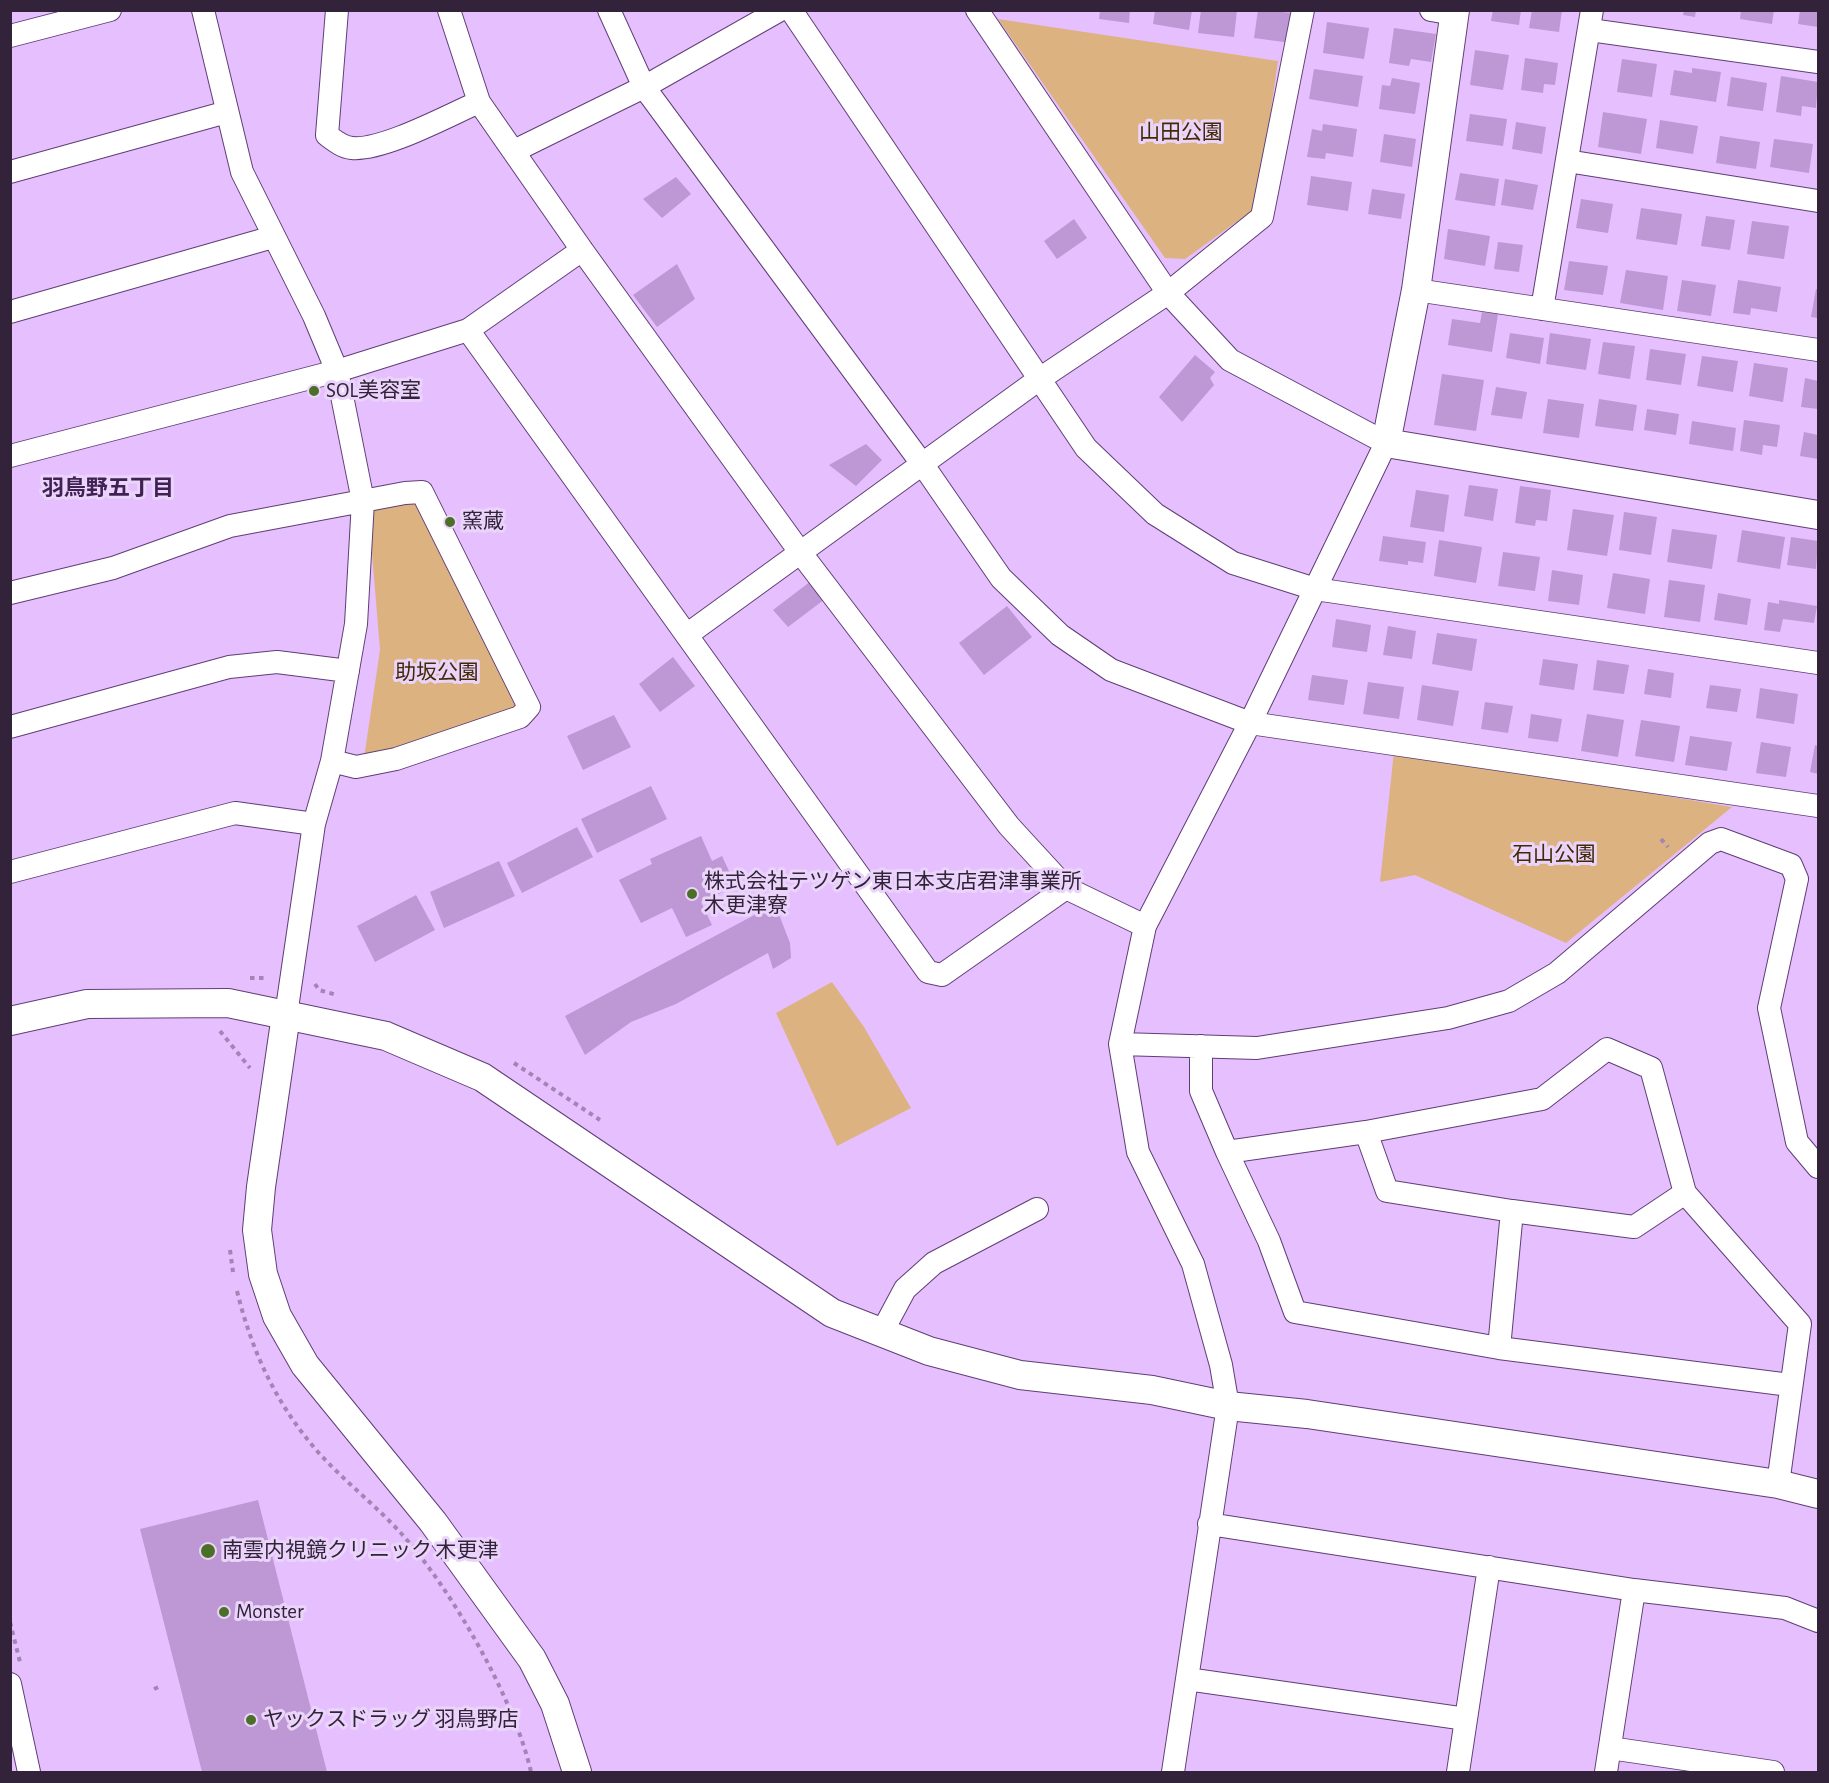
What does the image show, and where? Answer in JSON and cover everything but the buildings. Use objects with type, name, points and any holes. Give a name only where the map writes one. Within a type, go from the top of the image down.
[{"type":"street","points":[[10,36],[110,10]]},
{"type":"street","points":[[203,10],[243,172],[273,237],[314,316],[336,371],[363,501],[357,624],[332,761],[314,824],[261,1187],[257,1230],[263,1274],[277,1316],[305,1365],[433,1522],[532,1659],[555,1704],[577,1773]]},
{"type":"street","points":[[337,10],[327,135],[340,145],[353,148],[404,137],[479,102]]},
{"type":"street","points":[[448,10],[479,102],[582,250],[800,552],[1010,826],[1066,888],[1145,926]]},
{"type":"street","points":[[609,10],[644,87],[923,465],[1001,578],[1060,635],[1111,670],[1250,723],[1818,806]]},
{"type":"street","points":[[514,151],[644,87],[780,10]]},
{"type":"street","points":[[791,10],[1038,380],[1086,448],[1155,514],[1233,563],[1315,589],[1818,663]]},
{"type":"street","points":[[977,10],[1168,293],[1230,360],[1386,443],[1818,516]]},
{"type":"street","points":[[688,634],[1038,380],[1168,293],[1262,217],[1303,10]]},
{"type":"street","points":[[1173,1773],[1228,1406],[1221,1365],[1193,1264],[1138,1152],[1120,1044],[1145,926],[1250,723],[1386,443],[1416,290],[1447,12]]},
{"type":"street","points":[[1542,309],[1591,20],[1818,62]]},
{"type":"street","points":[[10,172],[227,112]]},
{"type":"street","points":[[1567,161],[1818,201]]},
{"type":"street","points":[[10,312],[273,237]]},
{"type":"street","points":[[10,456],[336,371],[468,330],[582,250]]},
{"type":"street","points":[[1416,290],[1818,350]]},
{"type":"street","points":[[468,330],[928,972],[942,975],[1066,888]]},
{"type":"street","points":[[10,593],[113,568],[230,526],[422,492],[529,707],[520,717],[396,759],[356,767],[332,761]]},
{"type":"street","points":[[10,727],[229,667],[278,662],[348,671]]},
{"type":"street","points":[[10,872],[235,813],[314,824]]},
{"type":"street","points":[[1120,1044],[1257,1048],[1448,1018],[1509,1001],[1557,973],[1710,843],[1721,839],[1791,865],[1797,879],[1769,1008],[1797,1142],[1818,1167]]},
{"type":"street","points":[[10,1022],[87,1004],[228,1003],[386,1036],[482,1077],[832,1313],[929,1351],[1020,1375],[1152,1390],[1228,1406],[1307,1414],[1778,1484],[1818,1494]]},
{"type":"street","points":[[1200,1046],[1201,1091],[1269,1241],[1295,1312],[1499,1348],[1790,1385]]},
{"type":"street","points":[[1227,1152],[1366,1132],[1542,1099],[1606,1049],[1651,1068],[1685,1193],[1800,1324],[1778,1484]]},
{"type":"street","points":[[1366,1132],[1387,1191],[1634,1227],[1685,1193]]},
{"type":"street","points":[[882,1332],[905,1289],[934,1263],[1037,1209]]},
{"type":"street","points":[[1499,1348],[1512,1211]]},
{"type":"street","points":[[1209,1524],[1634,1590],[1785,1608],[1818,1621]]},
{"type":"street","points":[[1458,1773],[1489,1567]]},
{"type":"street","points":[[1606,1773],[1634,1590]]},
{"type":"street","points":[[1187,1679],[1466,1719]]},
{"type":"street","points":[[10,1684],[29,1773]]},
{"type":"street","points":[[1610,1748],[1773,1773]]},
{"type":"path","points":[[154,1689],[161,1686]]},
{"type":"path","points":[[528,1756],[531,1773]]},
{"type":"green space","name":"山田公園","points":[[998,19],[1278,61],[1257,207],[1185,259],[1165,258]]},
{"type":"green space","name":"助坂公園","points":[[419,497],[520,704],[514,712],[364,758],[380,650],[368,505]]},
{"type":"green space","name":"石山公園","points":[[1394,751],[1732,807],[1566,943],[1415,875],[1380,882]]},
{"type":"green space","points":[[832,982],[864,1027],[911,1108],[837,1146],[776,1013]]},
{"type":"place","name":"SOL美容室","points":[[314,391]]},
{"type":"place","name":"窯蔵","points":[[450,522]]},
{"type":"place","name":"株式会社テツゲン東日本支店君津事業所 木更津寮","points":[[692,894]]},
{"type":"place","name":"南雲内視鏡クリニック 木更津","points":[[208,1551]]},
{"type":"place","name":"Monster","points":[[224,1612]]},
{"type":"place","name":"ヤックスドラッグ 羽鳥野店","points":[[251,1720]]},
{"type":"district","name":"羽鳥野五丁目","points":[[108,488]]}]
